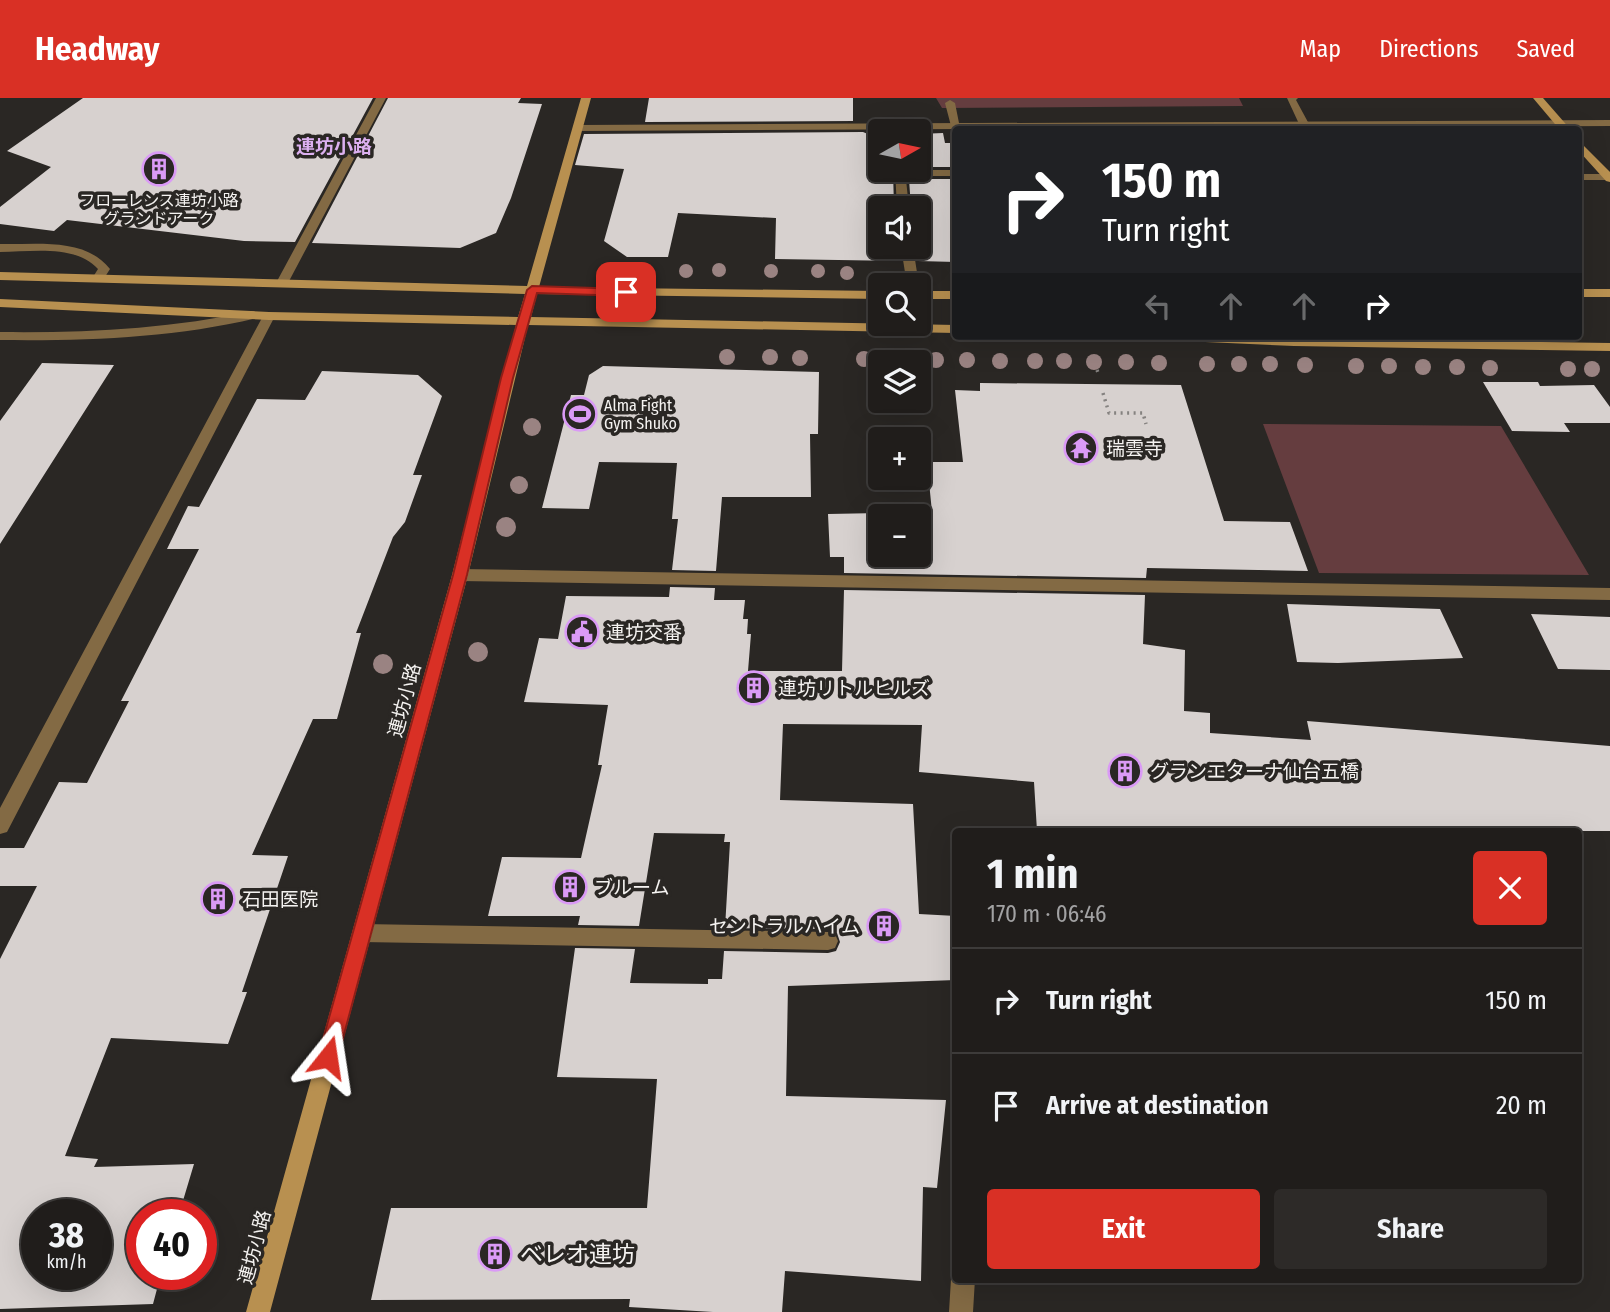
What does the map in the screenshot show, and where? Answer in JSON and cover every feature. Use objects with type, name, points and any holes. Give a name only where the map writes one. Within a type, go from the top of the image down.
[{"type":"street","points":[[282,283],[381,98]]},
{"type":"street","name":"連坊小路","points":[[258,1312],[460,575],[523,322],[586,98]]},
{"type":"street","points":[[1293,98],[1291,100],[1304,124]]},
{"type":"street","points":[[1538,98],[1563,126]]},
{"type":"street","points":[[950,103],[956,126]]},
{"type":"street","points":[[1217,126],[1563,126],[1610,123]]},
{"type":"street","points":[[931,127],[952,126]]},
{"type":"street","points":[[578,128],[868,129]]},
{"type":"street","points":[[1582,148],[1609,178]]},
{"type":"street","points":[[931,172],[952,173]]},
{"type":"street","points":[[1582,177],[1609,178]]},
{"type":"street","points":[[0,248],[83,252],[101,263],[104,270],[99,278]]},
{"type":"street","points":[[0,276],[532,290],[868,295]]},
{"type":"street","points":[[1582,293],[1610,293]]},
{"type":"street","points":[[931,295],[952,295]]},
{"type":"street","points":[[0,303],[261,315],[952,329]]},
{"type":"street","points":[[0,336],[65,337],[154,330],[217,324],[261,315]]},
{"type":"street","points":[[0,826],[261,315]]},
{"type":"street","points":[[1250,340],[1610,347]]},
{"type":"street","points":[[460,575],[1610,594]]},
{"type":"street","points":[[362,933],[828,941]]},
{"type":"street","points":[[961,1312],[963,1283]]},
{"type":"path","points":[[1103,393],[1110,413],[1143,413],[1146,424]]},
{"type":"shaded area","points":[[936,98],[1239,98],[1243,106],[942,108]]},
{"type":"shaded area","points":[[1263,424],[1501,426],[1589,575],[1319,573]]},
{"type":"building","points":[[83,98],[373,98],[295,242],[244,241],[67,220],[54,231],[0,224],[0,207],[51,167],[7,151]]},
{"type":"building","points":[[388,98],[521,98],[518,103],[542,104],[511,198],[496,233],[460,248],[312,243]]},
{"type":"building","points":[[649,98],[853,98],[853,121],[645,122]]},
{"type":"building","points":[[863,132],[868,134],[868,182],[893,182],[894,196],[868,196],[868,259],[901,261],[775,259],[776,218],[678,213],[668,257],[627,257],[604,241],[624,169],[575,165],[584,134]]},
{"type":"building","points":[[943,133],[945,143],[952,143],[952,167],[931,167],[931,134]]},
{"type":"building","points":[[952,179],[952,262],[918,261],[931,259],[931,196],[910,196],[909,182]]},
{"type":"building","points":[[42,363],[114,365],[0,544],[0,421]]},
{"type":"building","points":[[603,366],[819,372],[818,434],[810,434],[811,497],[722,497],[716,571],[672,570],[678,519],[672,519],[677,463],[599,462],[589,509],[542,508],[571,395],[584,395],[589,375]]},
{"type":"building","points":[[322,371],[418,375],[442,396],[413,475],[422,475],[405,522],[393,537],[356,633],[361,633],[337,719],[313,719],[252,855],[288,856],[242,992],[247,992],[228,1044],[111,1038],[65,1156],[98,1159],[94,1167],[194,1164],[184,1199],[126,1199],[126,1290],[157,1290],[153,1304],[0,1309],[0,959],[37,886],[0,886],[0,848],[24,848],[59,782],[87,783],[129,701],[121,701],[199,549],[167,549],[188,506],[199,507],[257,399],[305,400]]},
{"type":"building","points":[[1483,382],[1538,382],[1540,386],[1594,385],[1610,407],[1610,423],[1564,423],[1570,432],[1512,431]]},
{"type":"building","points":[[980,383],[1181,385],[1224,521],[1290,522],[1308,571],[1147,568],[1146,578],[844,573],[844,557],[830,557],[828,514],[868,513],[868,567],[931,567],[931,462],[963,462],[955,390],[980,391]]},
{"type":"building","points":[[670,587],[715,588],[714,600],[745,600],[743,619],[748,619],[747,634],[751,634],[748,671],[842,671],[844,590],[1145,595],[1143,644],[1185,650],[1184,711],[1210,713],[1210,733],[1311,740],[1307,721],[1610,746],[1610,831],[1582,831],[1582,828],[1037,828],[1034,782],[919,772],[922,725],[783,724],[780,800],[913,804],[919,914],[952,916],[952,980],[788,986],[786,1096],[946,1100],[937,1188],[923,1187],[921,1281],[785,1271],[782,1312],[713,1312],[629,1307],[630,1299],[371,1300],[391,1208],[647,1208],[657,1079],[557,1077],[575,948],[635,949],[630,983],[708,984],[708,979],[722,979],[724,951],[828,953],[836,951],[840,942],[837,933],[828,929],[725,928],[730,842],[724,842],[725,834],[654,833],[639,926],[578,925],[580,916],[488,916],[502,857],[581,858],[602,765],[598,765],[608,705],[524,702],[539,638],[558,639],[566,596],[669,597]]},
{"type":"building","points":[[1287,604],[1440,609],[1463,658],[1297,662]]},
{"type":"building","points":[[1531,614],[1610,617],[1610,670],[1558,669]]},
{"type":"place","name":"フローレンス連坊小路 グランドアーク","points":[[159,169]]},
{"type":"place","name":"Alma Fight Gym Shuko","points":[[580,414]]},
{"type":"place","name":"瑞雲寺","points":[[1081,448]]},
{"type":"place","name":"連坊交番","points":[[582,632]]},
{"type":"place","name":"連坊リトルヒルズ","points":[[754,688]]},
{"type":"place","name":"グランエターナ仙台五橋","points":[[1125,771]]},
{"type":"place","name":"ブルーム","points":[[570,887]]},
{"type":"place","name":"石田医院","points":[[218,899]]},
{"type":"place","name":"セントラルハイム","points":[[884,926]]},
{"type":"place","name":"ベレオ連坊","points":[[495,1254]]},
{"type":"district","name":"連坊小路","points":[[334,146]]},
{"type":"route","points":[[328,1057],[460,575],[507,378],[532,290],[626,292]]}]
